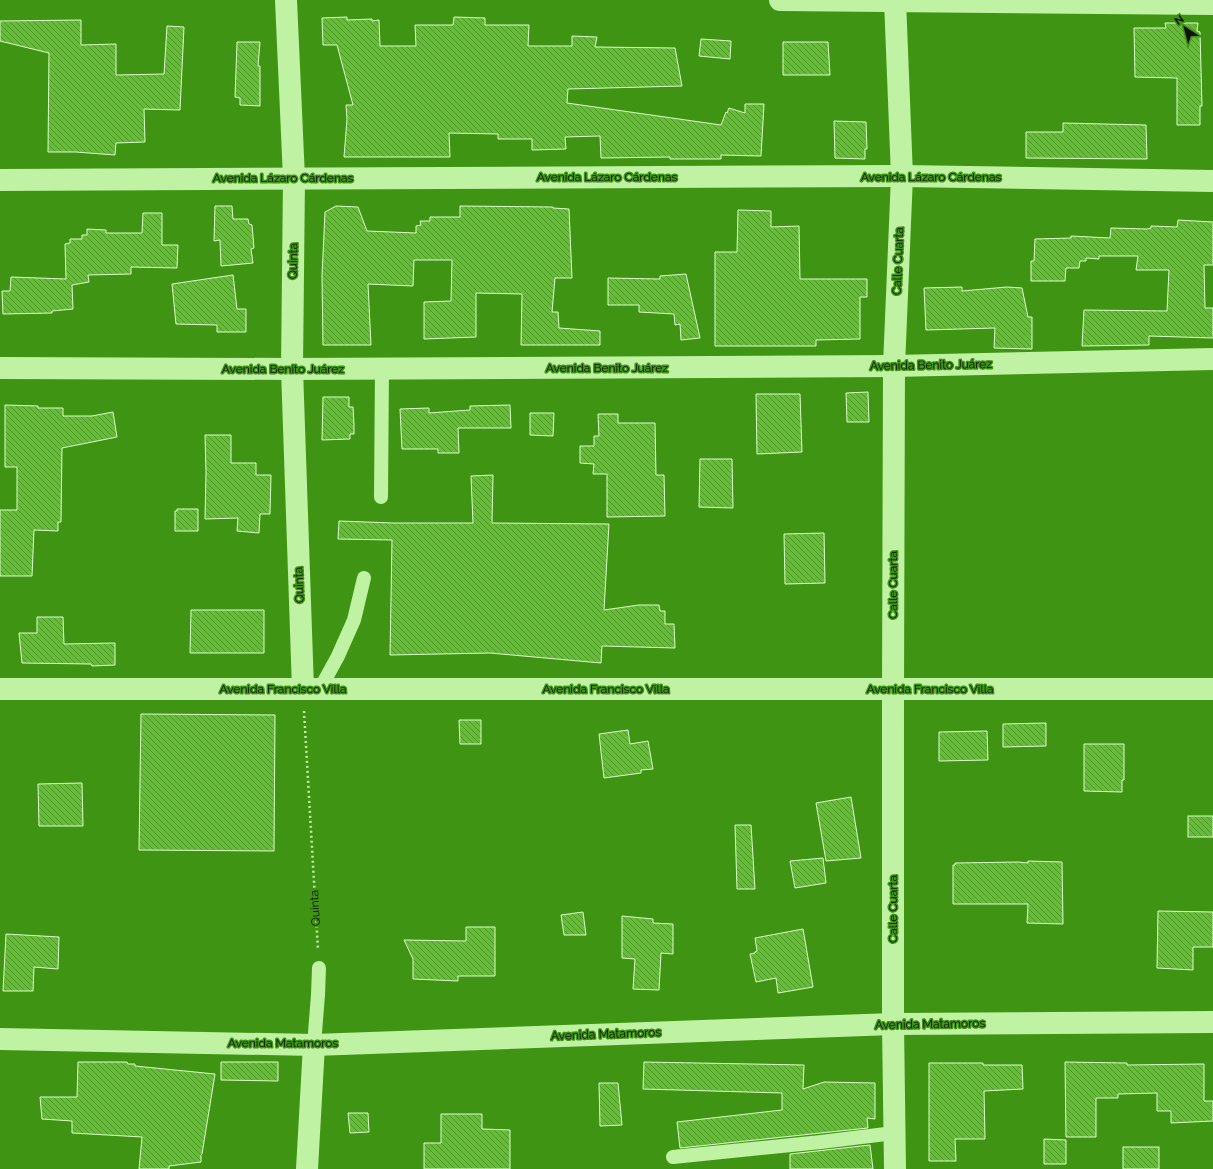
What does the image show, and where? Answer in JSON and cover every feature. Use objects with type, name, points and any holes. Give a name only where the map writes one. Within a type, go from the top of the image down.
[{"type":"street","name":"Quinta","points":[[286,0],[294,178],[292,369],[311,689]]},
{"type":"street","points":[[780,0],[1213,4]]},
{"type":"street","name":"Calle Cuarta","points":[[895,1],[902,176],[894,366],[893,1024],[895,1169]]},
{"type":"street","name":"Avenida Lázaro Cárdenas","points":[[0,180],[902,176],[1213,180]]},
{"type":"street","name":"Avenida Benito Juárez","points":[[0,368],[292,369],[894,366],[1213,359]]},
{"type":"street","name":"Avenida Francisco Villa","points":[[0,689],[1213,689]]},
{"type":"street","name":"Avenida Matamoros","points":[[0,1039],[314,1045],[893,1024],[1213,1022]]},
{"type":"street","points":[[307,1169],[314,1045]]},
{"type":"lane","points":[[381,497],[382,368]]},
{"type":"lane","points":[[311,689],[338,656],[354,620],[364,578]]},
{"type":"lane","points":[[314,1045],[319,968]]},
{"type":"lane","points":[[673,1157],[894,1133]]},
{"type":"path","name":"Quinta","points":[[311,689],[319,968]]},
{"type":"building","points":[[347,17],[347,20],[379,20],[380,46],[416,46],[415,25],[453,25],[454,17],[485,18],[485,25],[529,25],[528,46],[572,46],[572,36],[597,37],[595,47],[675,48],[682,86],[568,89],[567,103],[721,125],[729,108],[745,113],[745,104],[764,104],[761,156],[721,155],[721,159],[670,159],[670,157],[601,158],[600,136],[565,137],[566,149],[532,150],[532,139],[498,139],[498,134],[449,133],[450,157],[344,157],[347,119],[346,105],[353,105],[337,45],[323,45],[322,18]]},
{"type":"building","points":[[81,20],[81,45],[116,44],[116,75],[164,74],[167,26],[184,27],[180,110],[144,109],[145,142],[116,143],[115,155],[76,152],[48,152],[49,53],[0,41],[0,21]]},
{"type":"building","points":[[1165,23],[1198,23],[1197,31],[1200,32],[1202,106],[1200,106],[1200,125],[1177,125],[1177,78],[1135,77],[1134,28],[1166,28]]},
{"type":"building","points":[[701,39],[731,41],[730,59],[699,56]]},
{"type":"building","points":[[237,42],[260,42],[258,66],[260,66],[260,106],[240,105],[240,98],[235,97]]},
{"type":"building","points":[[783,42],[828,42],[830,75],[783,75]]},
{"type":"building","points":[[834,121],[866,122],[867,149],[865,149],[865,159],[835,158]]},
{"type":"building","points":[[1063,123],[1146,125],[1147,159],[1026,158],[1026,132],[1063,132]]},
{"type":"building","points":[[215,206],[232,206],[233,219],[248,219],[249,224],[252,225],[254,248],[251,249],[253,263],[221,266],[220,240],[214,241]]},
{"type":"building","points":[[336,206],[358,207],[367,231],[416,233],[416,226],[421,225],[420,221],[430,221],[430,217],[460,217],[460,206],[553,207],[569,209],[572,278],[555,278],[552,312],[558,312],[559,328],[600,331],[600,345],[521,345],[522,294],[476,293],[476,337],[424,339],[424,302],[451,301],[452,260],[414,260],[413,286],[368,284],[371,345],[323,345],[322,276],[325,212]]},
{"type":"building","points":[[738,210],[771,211],[771,227],[799,226],[800,279],[867,279],[867,297],[860,297],[860,339],[816,340],[816,346],[715,346],[715,252],[737,252]]},
{"type":"building","points":[[143,213],[162,213],[162,245],[178,245],[177,268],[131,267],[131,274],[88,275],[89,282],[72,285],[73,309],[52,311],[52,313],[3,314],[2,291],[10,291],[11,277],[66,279],[65,244],[70,243],[70,239],[82,239],[82,235],[87,235],[87,229],[106,230],[106,233],[142,233]]},
{"type":"building","points":[[1178,220],[1213,222],[1213,265],[1204,265],[1205,308],[1213,308],[1213,338],[1149,336],[1149,345],[1082,346],[1084,310],[1167,311],[1169,270],[1136,270],[1138,256],[1099,256],[1099,259],[1086,258],[1086,261],[1080,261],[1079,268],[1066,268],[1065,281],[1031,281],[1031,261],[1034,261],[1035,239],[1071,238],[1071,236],[1110,238],[1111,228],[1147,229],[1151,228],[1151,226],[1177,227]]},
{"type":"building","points":[[686,274],[700,338],[681,340],[680,324],[675,325],[674,314],[639,312],[639,305],[608,305],[608,278],[660,279],[660,276]]},
{"type":"building","points":[[233,275],[237,309],[246,309],[246,332],[217,332],[217,325],[176,324],[172,284]]},
{"type":"building","points":[[962,287],[962,291],[1007,287],[1022,288],[1028,317],[1032,317],[1032,349],[994,348],[995,328],[926,330],[924,288]]},
{"type":"building","points":[[868,392],[869,422],[847,422],[846,393]]},
{"type":"building","points":[[756,394],[800,394],[802,452],[757,454]]},
{"type":"building","points":[[323,397],[349,397],[349,407],[353,407],[354,424],[354,434],[350,434],[350,439],[322,440]]},
{"type":"building","points":[[5,405],[38,406],[38,408],[63,408],[63,416],[92,416],[113,412],[117,437],[62,448],[61,522],[58,522],[58,531],[34,530],[32,576],[0,576],[0,510],[17,510],[17,467],[5,467]]},
{"type":"building","points":[[510,405],[511,428],[458,428],[459,453],[438,453],[438,449],[402,449],[400,409],[429,408],[429,413],[470,410],[470,406]]},
{"type":"building","points":[[530,413],[554,413],[553,436],[530,435]]},
{"type":"building","points":[[598,414],[618,414],[618,423],[655,423],[656,475],[664,475],[665,516],[607,517],[607,474],[593,474],[594,464],[580,463],[580,446],[594,446],[594,436],[599,436]]},
{"type":"building","points":[[205,435],[231,435],[231,463],[256,463],[256,475],[271,475],[270,514],[260,514],[259,533],[237,531],[238,518],[205,519]]},
{"type":"building","points":[[700,459],[732,459],[733,508],[699,507]]},
{"type":"building","points":[[493,475],[492,523],[609,524],[604,610],[639,605],[659,605],[660,611],[665,611],[665,624],[674,624],[675,648],[602,646],[601,663],[490,653],[390,655],[392,540],[338,539],[339,521],[473,523],[471,476]]},
{"type":"building","points":[[177,509],[198,509],[198,531],[175,531],[175,511],[177,511]]},
{"type":"building","points":[[824,533],[825,583],[785,584],[784,534]]},
{"type":"building","points":[[191,610],[264,610],[264,653],[190,653]]},
{"type":"building","points":[[37,617],[63,617],[64,644],[115,643],[115,665],[92,666],[91,664],[22,663],[19,633],[37,633]]},
{"type":"building","points":[[141,714],[275,715],[274,851],[139,850]]},
{"type":"building","points":[[459,720],[481,720],[481,744],[460,744]]},
{"type":"building","points":[[1046,723],[1046,746],[1003,747],[1003,724]]},
{"type":"building","points":[[628,730],[630,744],[648,741],[653,769],[641,770],[641,773],[604,778],[599,734]]},
{"type":"building","points":[[987,731],[988,760],[939,761],[939,732]]},
{"type":"building","points":[[1084,744],[1124,744],[1124,780],[1122,780],[1122,792],[1084,791]]},
{"type":"building","points":[[82,783],[83,826],[39,826],[38,784]]},
{"type":"building","points":[[851,797],[861,858],[826,861],[816,803]]},
{"type":"building","points":[[1188,816],[1213,816],[1213,837],[1188,837]]},
{"type":"building","points":[[735,825],[751,825],[755,889],[737,889]]},
{"type":"building","points":[[823,858],[826,883],[795,888],[790,861]]},
{"type":"building","points":[[1028,861],[1062,862],[1063,924],[1027,923],[1028,904],[953,904],[953,865],[955,865],[955,863],[1028,863]]},
{"type":"building","points":[[1158,911],[1213,912],[1213,947],[1193,947],[1193,970],[1157,968]]},
{"type":"building","points":[[583,912],[586,935],[564,935],[561,915]]},
{"type":"building","points":[[622,916],[653,919],[653,923],[673,924],[673,954],[661,953],[659,990],[633,989],[635,959],[622,958]]},
{"type":"building","points":[[466,927],[495,927],[495,976],[458,976],[458,981],[413,979],[413,959],[404,940],[466,941]]},
{"type":"building","points":[[803,929],[813,987],[778,993],[776,978],[756,982],[750,954],[757,951],[755,938]]},
{"type":"building","points":[[6,934],[59,937],[58,969],[34,967],[33,991],[3,991]]},
{"type":"building","points":[[78,1062],[127,1062],[128,1064],[135,1064],[135,1066],[215,1074],[201,1162],[169,1166],[169,1169],[139,1169],[142,1137],[72,1133],[72,1121],[42,1119],[40,1097],[77,1097]]},
{"type":"building","points":[[221,1062],[278,1062],[278,1081],[221,1080]]},
{"type":"building","points":[[644,1062],[804,1065],[803,1089],[824,1082],[875,1083],[875,1119],[867,1118],[868,1128],[680,1148],[677,1122],[782,1110],[782,1093],[643,1089]]},
{"type":"building","points":[[1065,1062],[1127,1063],[1127,1065],[1204,1064],[1204,1101],[1213,1101],[1213,1121],[1171,1123],[1171,1111],[1157,1111],[1157,1093],[1118,1094],[1118,1098],[1096,1098],[1096,1137],[1066,1137]]},
{"type":"building","points":[[929,1063],[1022,1065],[1023,1089],[984,1091],[985,1139],[955,1139],[956,1161],[929,1161]]},
{"type":"building","points":[[599,1083],[618,1083],[622,1125],[600,1126]]},
{"type":"building","points":[[348,1113],[368,1113],[369,1132],[350,1133]]},
{"type":"building","points":[[441,1114],[482,1114],[482,1129],[510,1130],[510,1169],[424,1169],[424,1143],[441,1143]]},
{"type":"building","points":[[1044,1139],[1066,1140],[1066,1164],[1044,1164]]},
{"type":"building","points":[[870,1145],[873,1169],[790,1169],[790,1154]]},
{"type":"building","points":[[1123,1147],[1159,1147],[1159,1169],[1123,1169]]}]
